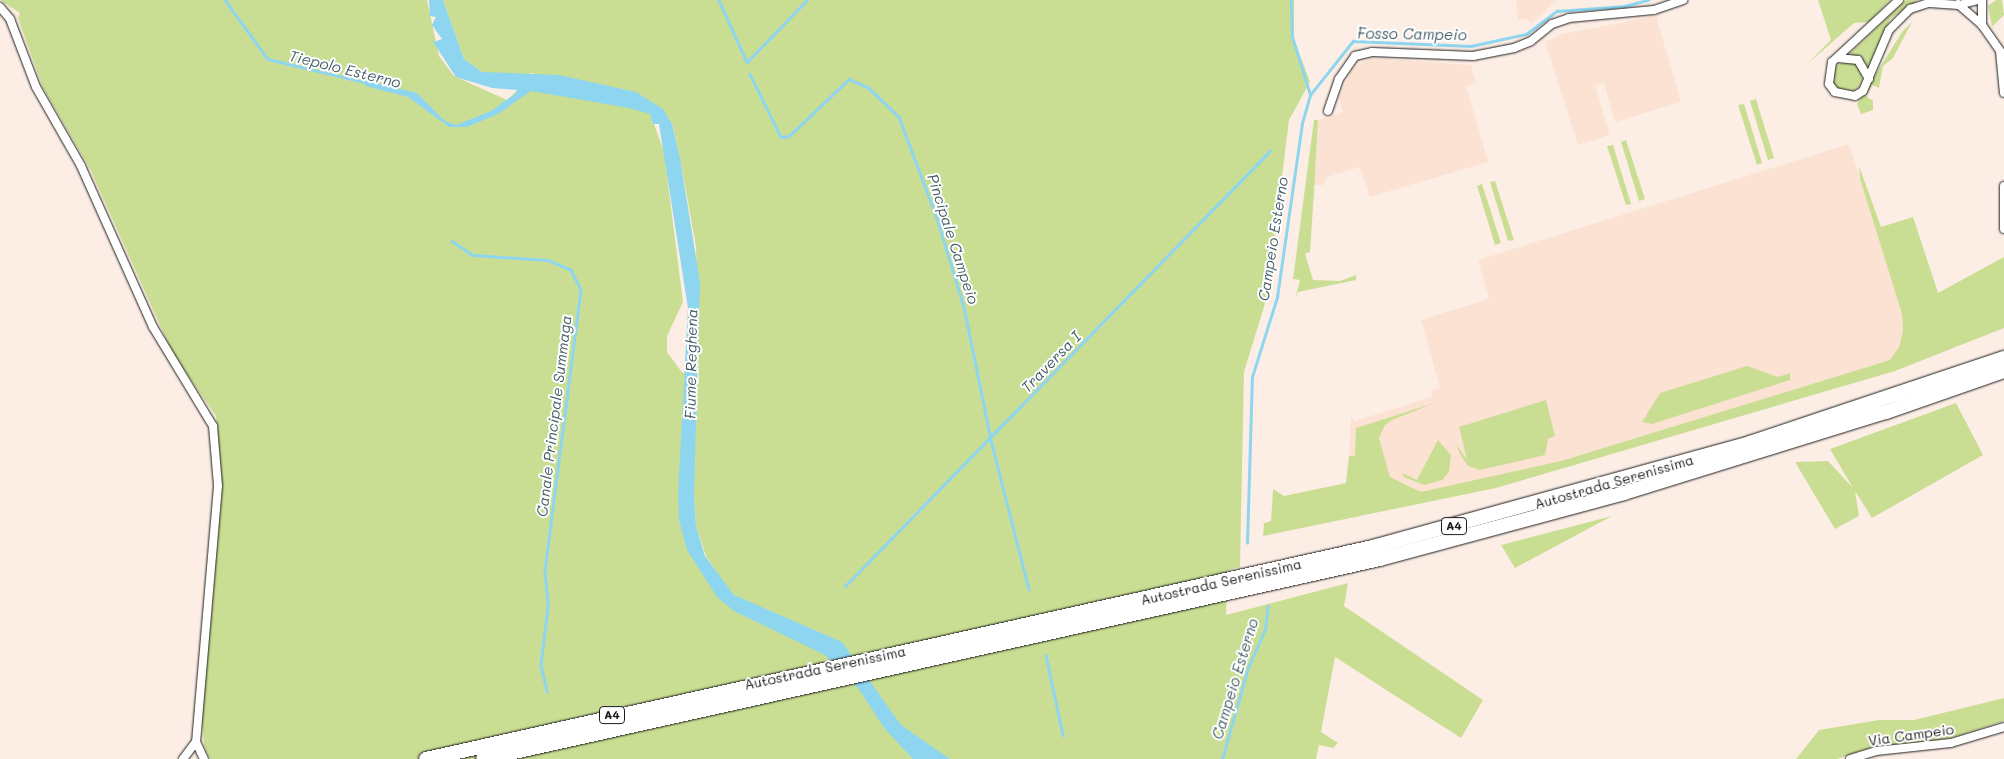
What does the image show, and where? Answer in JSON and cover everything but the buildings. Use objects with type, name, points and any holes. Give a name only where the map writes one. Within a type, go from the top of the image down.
[{"type":"highway","name":"Autostrada Serenissima","points":[[426,759],[895,659],[1275,570],[1498,515],[1760,440],[2004,358]]},
{"type":"highway","name":"Autostrada Serenissima","points":[[895,659],[1280,582],[1493,530],[1755,454],[2004,372]]},
{"type":"highway","name":"Autostrada Serenissima","points":[[483,759],[801,680]]},
{"type":"street","points":[[1328,111],[1339,79],[1355,56],[1372,52],[1473,56],[1514,48],[1531,41],[1552,24],[1570,18],[1654,10],[1683,0]]},
{"type":"street","points":[[1899,0],[1838,58],[1828,75],[1835,92],[1855,96],[1863,92],[1889,30],[1910,9],[1929,3],[1959,5],[1978,0]]},
{"type":"street","points":[[1952,0],[1982,25],[2002,59],[2004,93]]},
{"type":"street","points":[[1982,0],[1982,25]]},
{"type":"street","points":[[0,7],[10,18],[36,87],[81,166],[153,327],[212,426],[218,486],[196,742],[204,759]]},
{"type":"street","points":[[1838,58],[1858,60],[1869,79]]},
{"type":"street","points":[[2004,186],[2004,229]]},
{"type":"street","name":"Via Campeio","points":[[1850,759],[1876,751],[1951,743],[2004,727]]},
{"type":"street","points":[[183,759],[196,742]]},
{"type":"shaded area","points":[[1516,0],[1557,0],[1531,24],[1526,18],[1518,21]]},
{"type":"shaded area","points":[[1656,16],[1681,102],[1615,122],[1604,83],[1595,85],[1610,135],[1578,145],[1545,42],[1562,34]]},
{"type":"shaded area","points":[[1369,58],[1471,65],[1476,83],[1466,86],[1488,162],[1370,197],[1360,167],[1327,177],[1324,185],[1314,185],[1318,120],[1343,112],[1339,98],[1352,69]]},
{"type":"shaded area","points":[[1849,144],[1902,314],[1903,331],[1899,347],[1890,360],[1561,461],[1431,492],[1421,492],[1390,477],[1383,464],[1357,466],[1349,456],[1351,416],[1355,421],[1432,397],[1431,391],[1440,388],[1421,320],[1489,299],[1478,260]]},
{"type":"green space","points":[[0,0],[427,0],[439,56],[454,76],[507,100],[535,73],[513,76],[482,72],[464,59],[443,0],[1294,0],[1294,39],[1310,82],[1289,120],[1267,297],[1244,372],[1240,567],[1228,570],[1226,615],[1348,583],[1344,606],[1483,700],[1461,738],[1335,657],[1321,732],[1338,743],[1333,748],[1319,745],[1316,759],[210,759],[204,745],[202,718],[221,486],[216,416],[173,354],[90,169],[43,88],[18,18],[20,13]],"holes":[[[645,99],[672,123],[680,158],[696,247],[699,384],[681,371],[667,352],[667,336],[683,302],[664,152]],[[694,496],[696,526],[706,556],[723,583],[734,595],[796,624],[726,596],[683,519]]]},
{"type":"green space","points":[[1818,0],[1890,0],[1869,22],[1854,23],[1805,66],[1831,40]]},
{"type":"green space","points":[[1906,0],[1918,0],[1890,19],[1869,66],[1850,53]]},
{"type":"green space","points":[[1996,0],[2002,0],[2004,15],[1992,27],[1988,6]]},
{"type":"green space","points":[[1912,22],[1893,58],[1883,66],[1879,88],[1872,85],[1866,96],[1873,101],[1873,110],[1861,114],[1857,104],[1902,32]]},
{"type":"green space","points":[[1847,62],[1858,66],[1862,77],[1858,88],[1847,92],[1836,88],[1832,77],[1836,66]]},
{"type":"green space","points":[[1756,99],[1774,158],[1768,160],[1750,101]]},
{"type":"green space","points":[[1744,104],[1762,163],[1757,165],[1738,105]]},
{"type":"green space","points":[[1314,120],[1318,120],[1310,252],[1305,254],[1313,280],[1340,281],[1356,275],[1356,280],[1298,292],[1295,299],[1300,280],[1293,279]]},
{"type":"green space","points":[[1626,140],[1645,199],[1639,201],[1621,142]]},
{"type":"green space","points":[[1613,145],[1631,204],[1626,205],[1607,146]]},
{"type":"green space","points":[[1859,166],[1881,227],[1913,217],[1938,293],[2004,257],[2004,328],[1895,371],[1496,488],[1263,536],[1264,523],[1271,521],[1273,489],[1284,496],[1346,483],[1349,456],[1355,456],[1356,428],[1435,403],[1392,420],[1385,425],[1379,438],[1390,477],[1421,492],[1561,461],[1890,360],[1899,347],[1903,331],[1902,314],[1860,179]]},
{"type":"green space","points":[[1495,181],[1514,240],[1508,241],[1490,182]]},
{"type":"green space","points":[[1482,184],[1501,243],[1495,245],[1477,186]]},
{"type":"green space","points":[[1747,366],[1778,377],[1790,373],[1790,380],[1652,424],[1642,422],[1660,393]]},
{"type":"green space","points":[[1546,400],[1555,436],[1548,439],[1545,455],[1480,470],[1468,466],[1456,444],[1467,460],[1459,427]]},
{"type":"green space","points":[[1956,403],[1983,455],[1872,518],[1855,491],[1859,516],[1835,529],[1795,462],[1828,461],[1853,488],[1830,449]]},
{"type":"green space","points":[[1438,440],[1451,455],[1449,472],[1442,480],[1424,485],[1404,477],[1402,473],[1417,480]]},
{"type":"green space","points":[[1612,516],[1515,568],[1501,545]]},
{"type":"green space","points":[[2004,698],[2004,721],[1951,738],[1905,745],[1879,745],[1837,759],[1796,759],[1819,730],[1879,720],[1914,720]]},
{"type":"water","name":"Fiume Reghena","points":[[429,0],[443,0],[464,59],[482,72],[559,75],[636,92],[663,109],[672,124],[680,158],[700,282],[694,496],[696,526],[705,556],[734,595],[842,642],[901,725],[950,759],[913,759],[885,729],[858,688],[825,655],[734,611],[717,597],[687,550],[679,520],[678,494],[688,308],[659,124],[653,124],[650,114],[629,108],[531,91],[498,114],[467,127],[449,127],[408,97],[365,86],[366,80],[417,93],[445,121],[456,125],[491,111],[515,94],[517,90],[492,88],[456,77],[429,36],[434,42],[442,39],[432,25],[436,17],[430,16]]},
{"type":"waterway","name":"Tiepolo Esterno","points":[[225,0],[268,59],[368,83]]},
{"type":"waterway","points":[[719,0],[747,62],[807,0]]},
{"type":"waterway","name":"Campeio Esterno","points":[[1247,543],[1252,377],[1277,297],[1302,123],[1310,95],[1292,37],[1291,0]]},
{"type":"waterway","name":"Fosso Campeio","points":[[1310,95],[1353,41],[1471,46],[1526,34],[1557,11],[1625,6],[1648,0]]},
{"type":"waterway","name":"Pincipale Campeio","points":[[750,74],[781,137],[789,136],[849,79],[869,88],[899,117],[938,221],[964,307],[991,440],[1029,589]]},
{"type":"waterway","name":"Traversa I","points":[[845,586],[1270,151]]},
{"type":"waterway","name":"Canale Principale Summaga","points":[[452,241],[473,255],[548,260],[571,270],[581,290],[545,570],[548,607],[541,665],[547,691]]},
{"type":"waterway","name":"Campeio Esterno","points":[[1222,759],[1248,668],[1265,629],[1268,606]]},
{"type":"waterway","name":"Pincipale Campeio","points":[[1046,655],[1063,735]]}]
